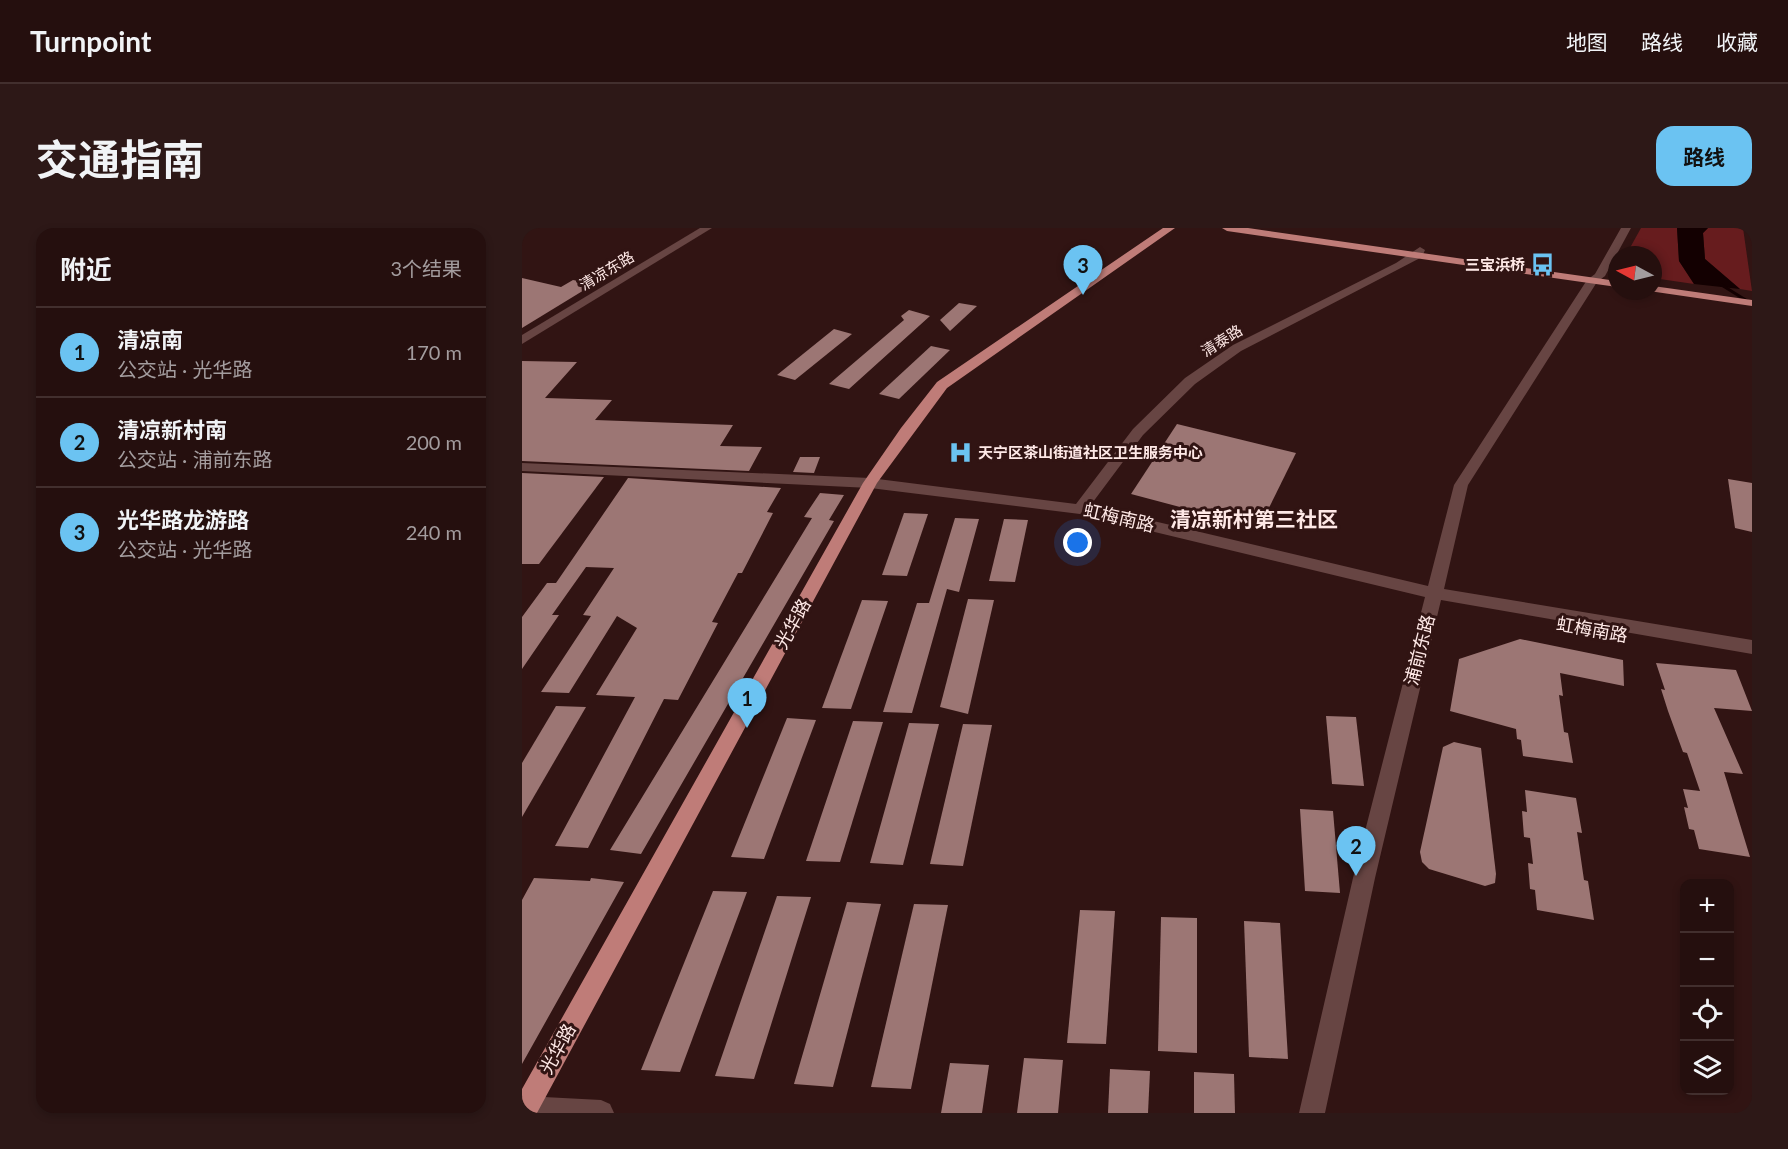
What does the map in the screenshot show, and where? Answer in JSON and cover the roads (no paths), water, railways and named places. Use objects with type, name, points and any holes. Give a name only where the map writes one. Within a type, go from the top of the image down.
[{"type":"main road","name":"光华路","points":[[524,1111],[870,483],[906,430],[942,385],[1170,228]]},
{"type":"main road","points":[[1227,228],[1419,253],[1608,281]]},
{"type":"main road","points":[[1261,228],[1419,253]]},
{"type":"main road","points":[[1596,278],[1608,278]]},
{"type":"main road","points":[[1662,284],[1752,297]]},
{"type":"main road","points":[[1662,290],[1752,303]]},
{"type":"street","name":"清凉东路","points":[[522,340],[708,228]]},
{"type":"street","name":"浦前东路","points":[[1312,1113],[1364,878],[1461,485],[1626,228]]},
{"type":"street","name":"清泰路","points":[[1080,509],[1138,432],[1190,381],[1237,348],[1419,253]]},
{"type":"street","name":"虹梅南路","points":[[522,467],[870,483],[1080,509],[1434,592],[1752,646]]},
{"type":"street","name":"虹梅南路","points":[[1434,592],[1466,607],[1752,659]]},
{"type":"street","points":[[524,1111],[601,1113]]},
{"type":"waterway","points":[[1720,284],[1752,304]]},
{"type":"place","name":"三宝浜桥","points":[[1543,265]]},
{"type":"place","name":"光华路龙游路","points":[[1083,295]]},
{"type":"place","name":"天宁区茶山街道社区卫生服务中心","points":[[960,453]]},
{"type":"place","name":"清凉南","points":[[747,728]]},
{"type":"place","name":"清凉新村南","points":[[1356,876]]},
{"type":"district","name":"清凉新村第三社区","points":[[1254,520]]}]
